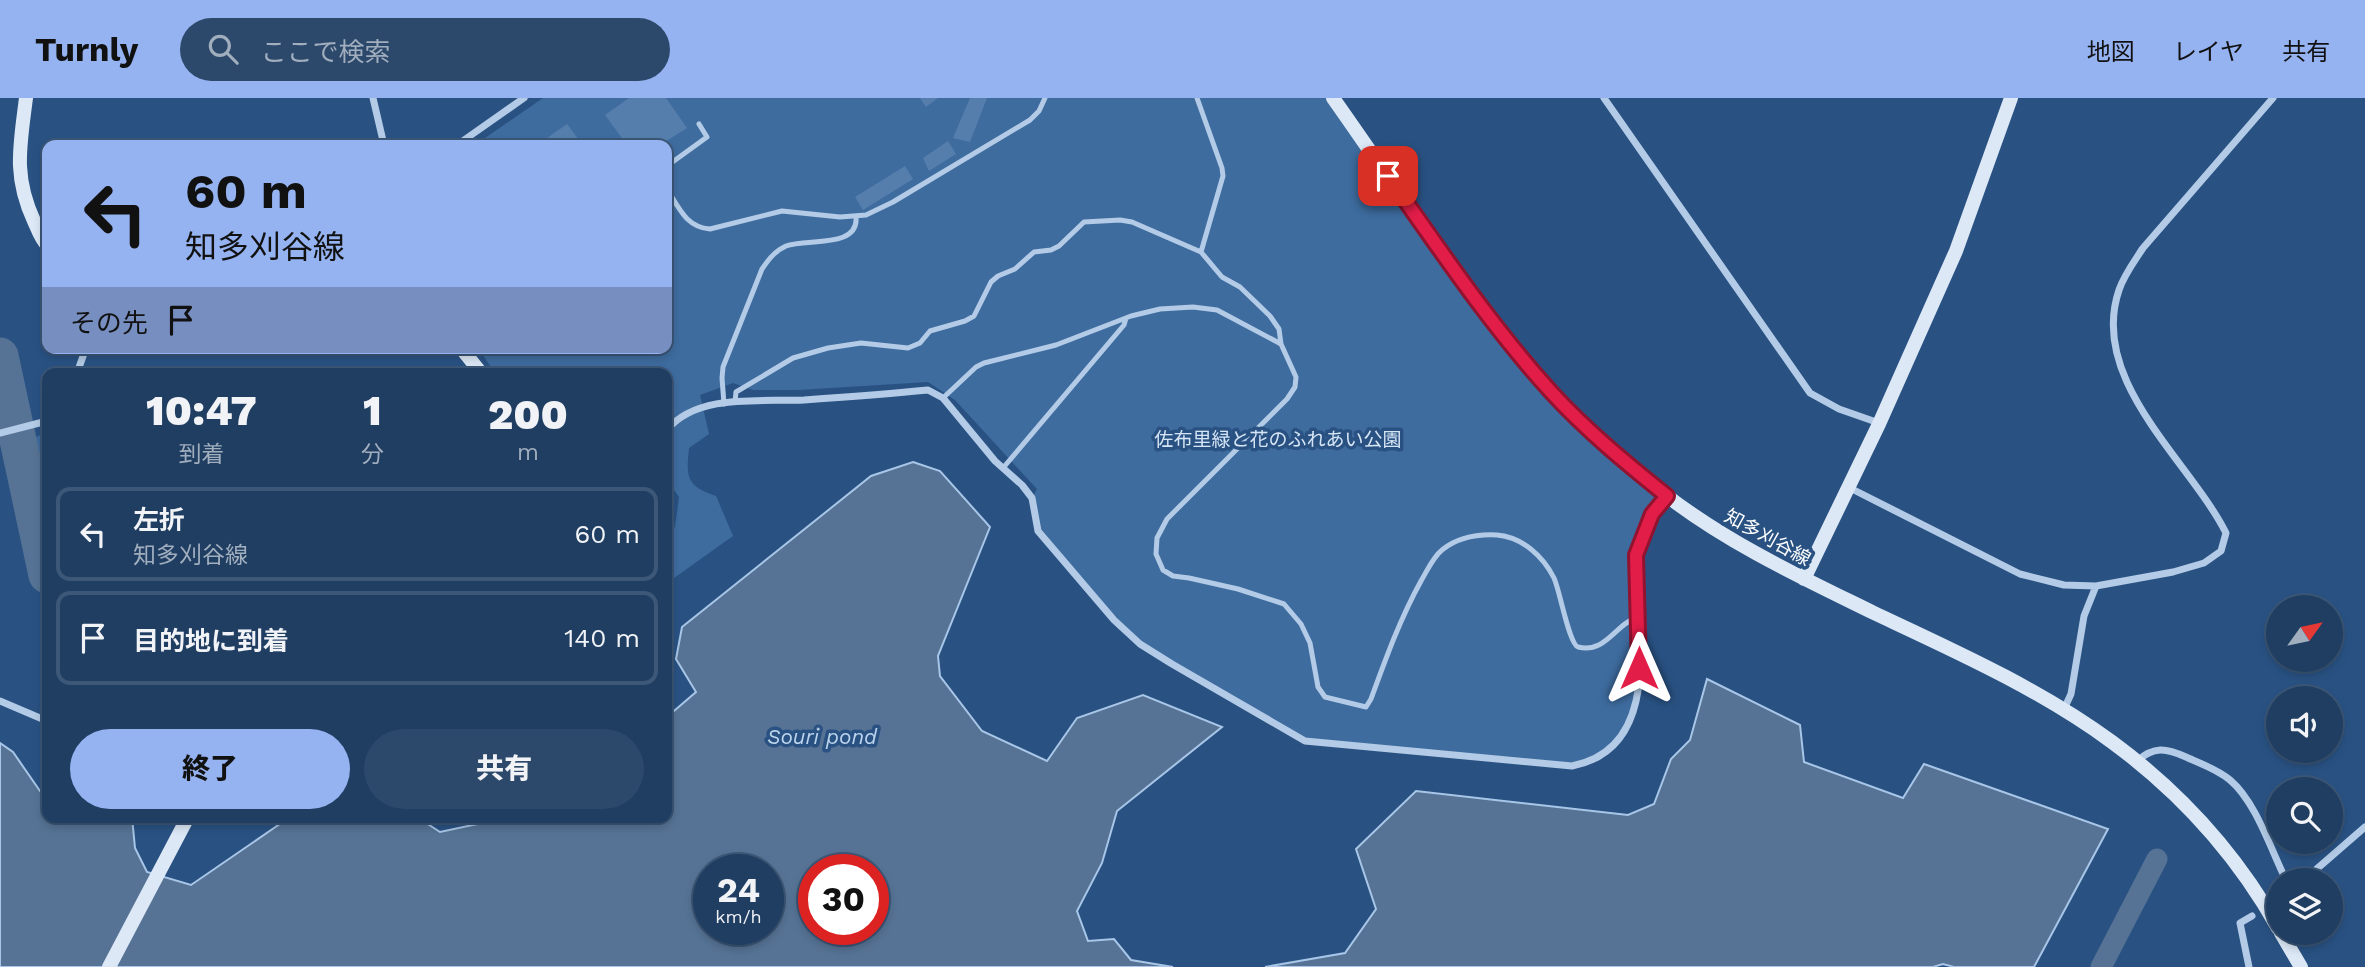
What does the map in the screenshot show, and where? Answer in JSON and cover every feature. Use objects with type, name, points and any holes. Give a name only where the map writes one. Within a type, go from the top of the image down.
[{"type":"street","points":[[26,98],[19,157],[21,187],[42,235]]},
{"type":"street","points":[[373,98],[383,140]]},
{"type":"street","points":[[464,140],[524,98]]},
{"type":"street","name":"知多刈谷線","points":[[1333,98],[1490,318],[1552,393],[1598,440],[1667,496],[1744,548],[1947,648],[2063,711],[2109,740],[2137,761],[2202,822],[2266,898]]},
{"type":"street","points":[[1604,98],[1810,393],[1839,409],[1880,424]]},
{"type":"street","points":[[1804,579],[1880,424],[1956,251],[2011,98]]},
{"type":"street","points":[[1848,487],[2020,573],[2064,586],[2096,586],[2173,572],[2204,563],[2221,551],[2225,533],[2215,512],[2170,454],[2122,369],[2114,343],[2114,316],[2118,291],[2143,248],[2273,98]]},
{"type":"street","points":[[672,423],[694,410],[744,399],[801,400],[928,390],[943,398],[1003,468],[1022,485],[1032,498],[1038,531],[1114,620],[1140,644],[1305,741],[1572,766],[1601,756],[1612,747],[1625,732],[1639,695],[1638,618],[1634,575],[1636,555],[1652,514],[1667,496]]},
{"type":"street","points":[[2,432],[42,422]]},
{"type":"street","points":[[2063,711],[2071,694],[2084,616],[2096,586]]},
{"type":"street","points":[[0,701],[42,719]]},
{"type":"street","points":[[2137,761],[2157,748],[2167,749],[2212,768],[2230,780],[2256,816],[2280,868]]},
{"type":"street","points":[[109,967],[185,823]]},
{"type":"street","points":[[2318,868],[2365,827]]},
{"type":"street","points":[[2249,967],[2240,923],[2252,916]]},
{"type":"street","name":"知多刈谷線","points":[[2288,945],[2301,967]]},
{"type":"lane","points":[[672,196],[688,220],[698,228],[710,229],[782,211],[856,217],[866,215],[893,202],[1030,120],[1039,111],[1045,98]]},
{"type":"lane","points":[[1197,98],[1223,176],[1201,252]]},
{"type":"lane","points":[[672,162],[707,137],[699,124]]},
{"type":"lane","points":[[724,404],[723,367],[762,269],[771,256],[783,247],[797,242],[833,241],[844,237],[857,225],[856,217]]},
{"type":"lane","points":[[735,402],[736,392],[793,358],[828,348],[862,343],[908,348],[920,343],[930,331],[974,316],[991,282],[1015,269],[1034,252],[1059,246],[1084,222],[1120,219],[1201,252],[1222,276],[1240,287],[1270,316],[1279,329],[1281,344],[1296,377],[1295,387],[1287,399],[1167,519],[1157,538],[1156,554],[1163,570],[1173,576],[1238,589],[1284,604],[1300,624],[1310,643],[1318,687],[1325,697],[1366,707],[1394,635],[1429,567],[1440,551],[1463,537],[1483,534],[1509,536],[1524,543],[1542,560],[1560,597],[1569,636],[1573,644],[1579,647],[1604,643],[1632,619],[1638,618]]},
{"type":"lane","points":[[943,398],[976,367],[984,363],[1056,345],[1126,318],[1160,309],[1193,307],[1217,310],[1281,344]]},
{"type":"lane","points":[[1003,468],[1124,325],[1126,318]]},
{"type":"green space","name":"佐布里緑と花のふれあい公園","points":[[543,98],[1333,98],[1552,393],[1667,496],[1652,514],[1636,555],[1638,695],[1625,732],[1612,747],[1572,766],[1305,741],[1140,644],[1038,531],[1032,498],[1037,489],[955,400],[928,382],[798,390],[753,390],[733,383],[700,395],[709,434],[689,448],[688,473],[693,484],[716,496],[733,536],[672,579],[672,529],[675,527],[679,497],[672,487],[672,368],[492,368],[482,354],[672,354],[672,140],[482,140]]},
{"type":"green space","points":[[42,434],[42,574],[26,442]]},
{"type":"water","name":"Souri pond","points":[[913,462],[940,471],[990,527],[938,656],[940,676],[982,731],[1047,761],[1077,718],[1143,695],[1222,727],[1117,811],[1102,863],[1077,911],[1088,941],[1114,939],[1131,960],[1173,967],[0,967],[0,743],[13,752],[42,791],[42,823],[133,823],[135,848],[147,872],[191,885],[281,823],[426,823],[440,832],[482,823],[672,823],[672,713],[696,692],[676,659],[682,627],[871,476]]},
{"type":"water","points":[[1707,679],[1800,725],[1804,762],[1903,798],[1924,764],[2108,829],[2034,967],[1954,967],[1943,964],[1933,967],[1265,967],[1345,953],[1376,909],[1356,849],[1416,791],[1628,815],[1654,804],[1671,759],[1690,740]]},
{"type":"building","points":[[629,98],[666,98],[687,128],[668,140],[623,140],[605,115]]},
{"type":"building","points":[[920,98],[938,98],[926,107]]},
{"type":"building","points":[[970,98],[987,98],[970,142],[953,138]]},
{"type":"building","points":[[567,124],[579,140],[544,140]]},
{"type":"building","points":[[948,141],[956,154],[929,171],[923,158]]},
{"type":"building","points":[[905,166],[913,179],[863,210],[855,197]]},
{"type":"waterway","points":[[0,356],[42,552]]},
{"type":"waterway","points":[[2101,967],[2157,859]]},
{"type":"route","points":[[1388,176],[1490,318],[1552,393],[1598,440],[1667,496],[1652,514],[1636,555],[1634,575],[1639,668]]}]
